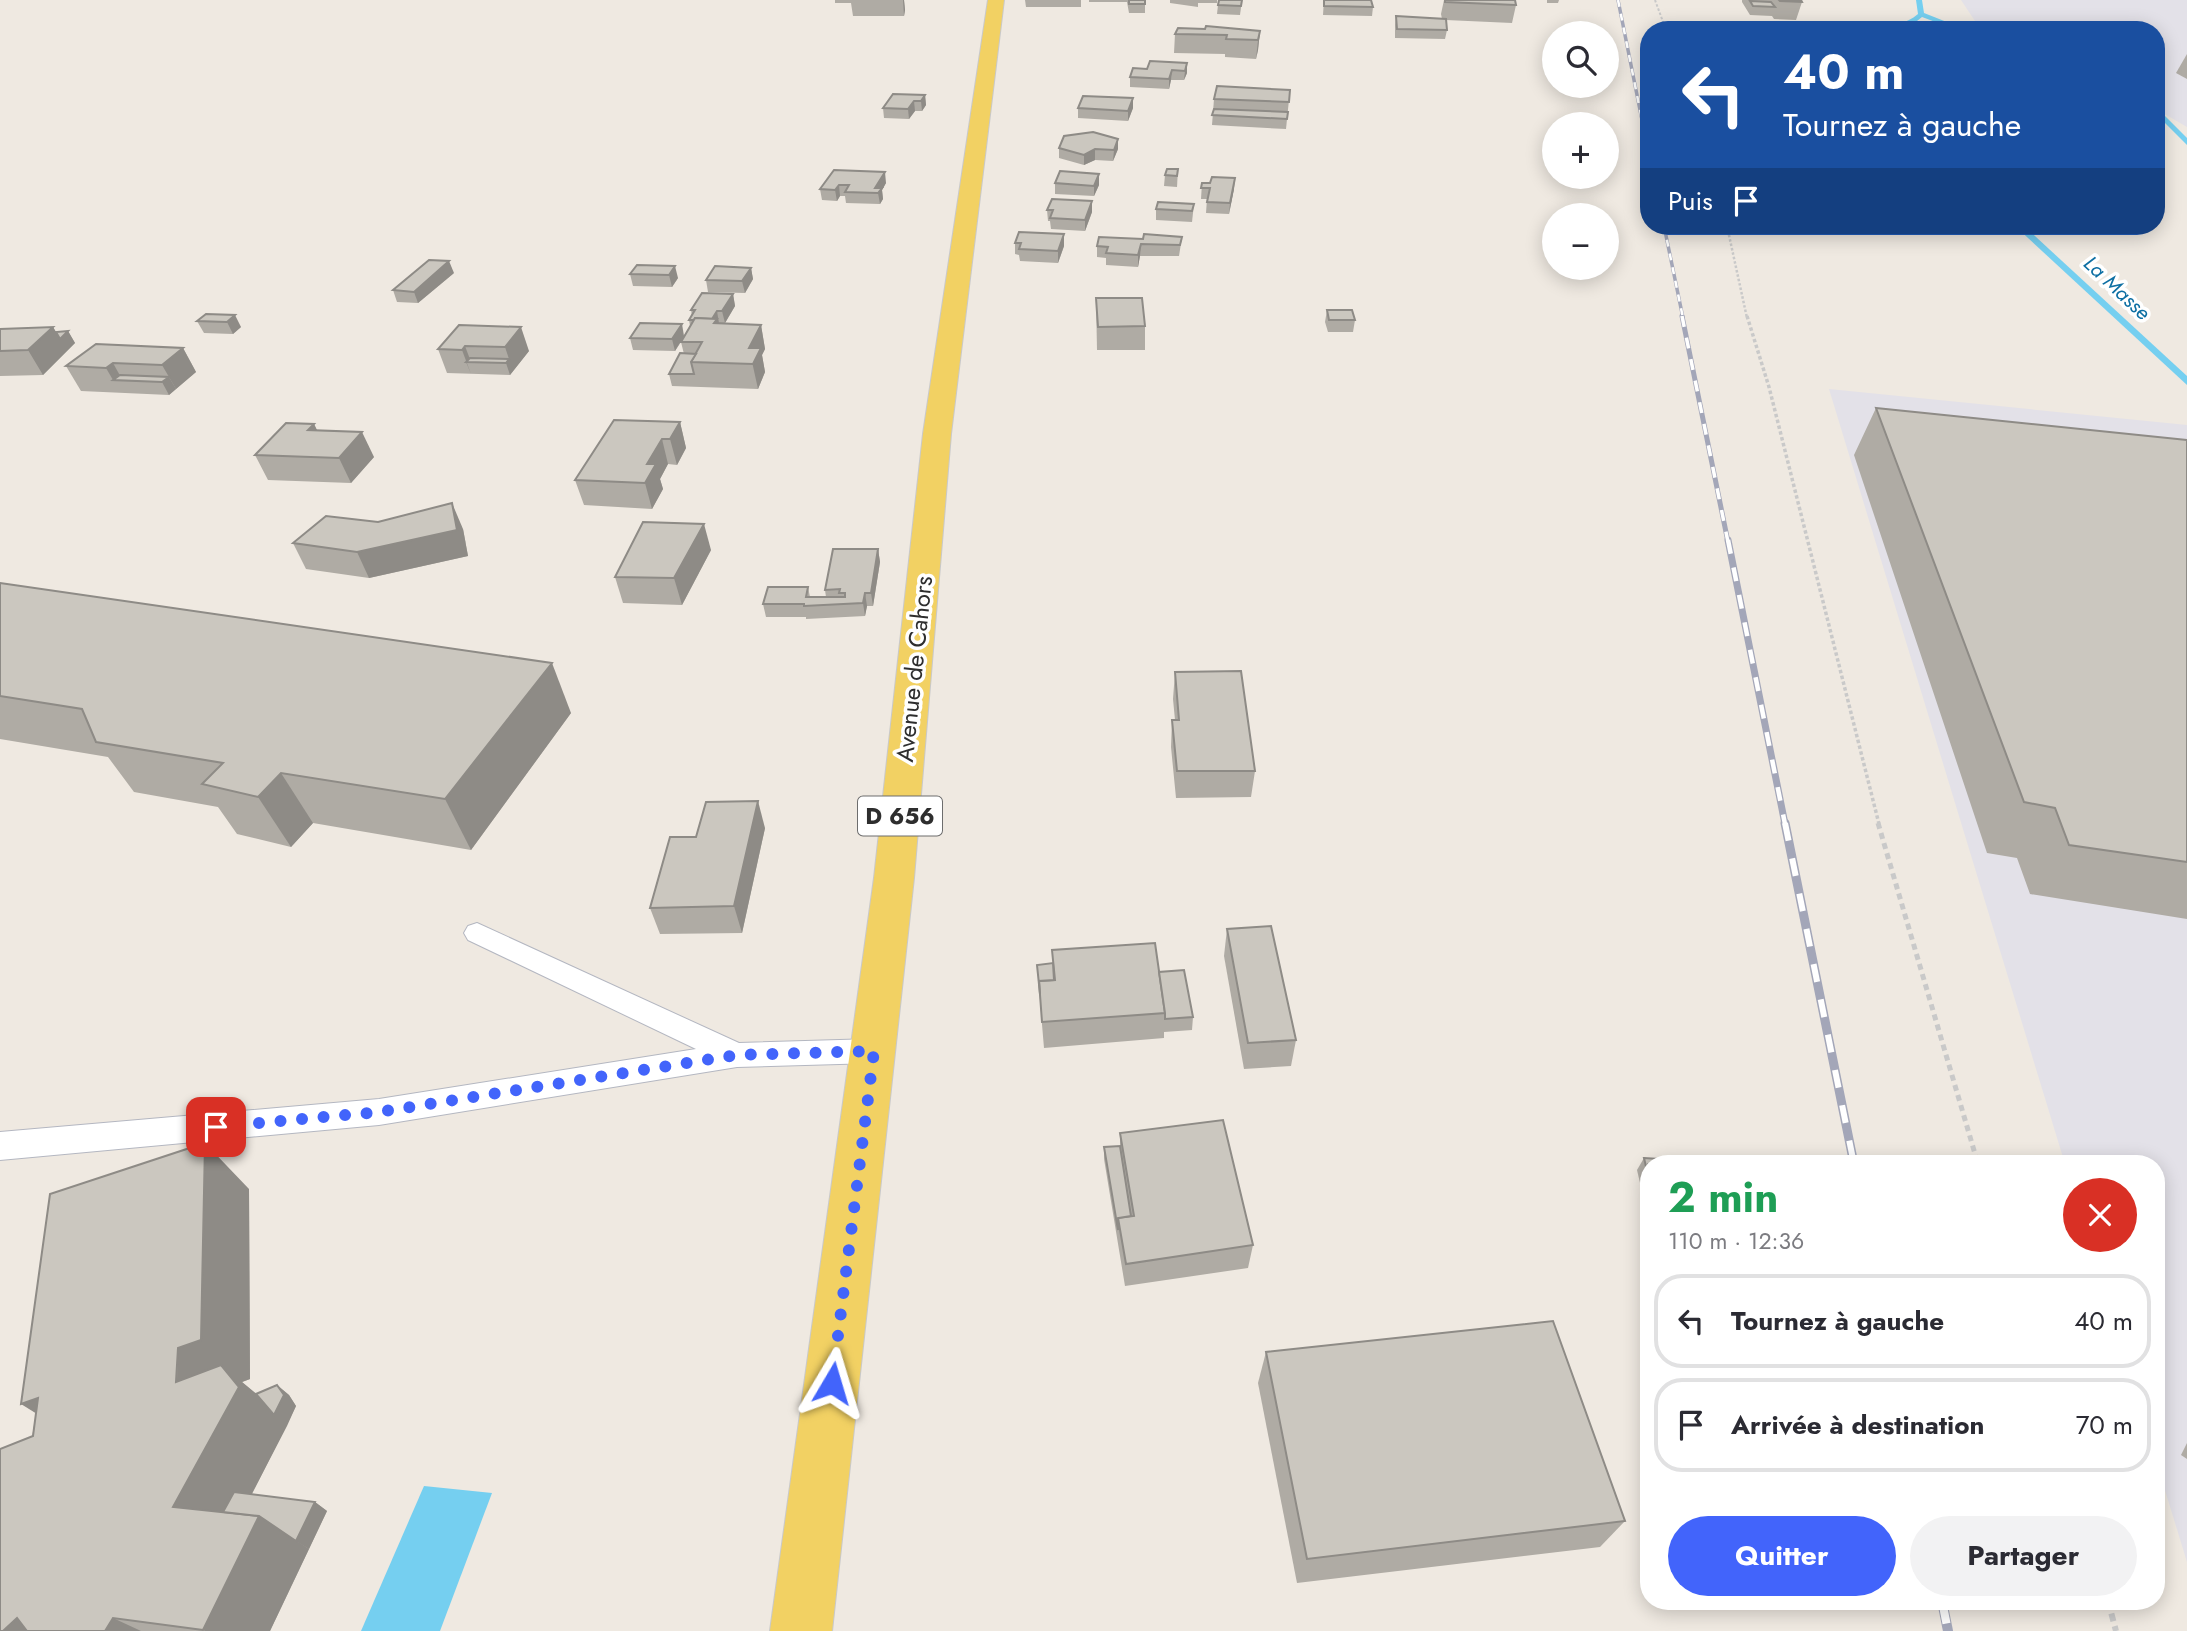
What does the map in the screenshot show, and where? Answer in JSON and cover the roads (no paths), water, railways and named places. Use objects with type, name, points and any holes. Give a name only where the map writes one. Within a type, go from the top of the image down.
[{"type":"main road","name":"Avenue de Cahors","points":[[801,1631],[874,1051],[937,433],[996,0]]},
{"type":"lane","points":[[477,933],[737,1055]]},
{"type":"lane","points":[[0,1146],[379,1112],[737,1055],[874,1051]]},
{"type":"water","points":[[424,1486],[492,1493],[440,1631],[361,1631]]},
{"type":"waterway","name":"La Masse","points":[[1919,0],[1921,14]]},
{"type":"waterway","name":"La Masse","points":[[1913,21],[1921,14]]},
{"type":"waterway","name":"La Masse","points":[[1921,14],[1940,21]]},
{"type":"waterway","name":"La Masse","points":[[2165,119],[2187,143]]},
{"type":"waterway","name":"La Masse","points":[[2029,235],[2187,382]]},
{"type":"railway","points":[[1618,0],[1640,110]]},
{"type":"railway","points":[[1666,235],[1683,318]]},
{"type":"railway","points":[[1682,316],[1728,542]]},
{"type":"railway","points":[[1728,540],[1785,824]]},
{"type":"railway","points":[[1785,823],[1852,1155]]},
{"type":"railway","points":[[1944,1610],[1948,1631]]}]
